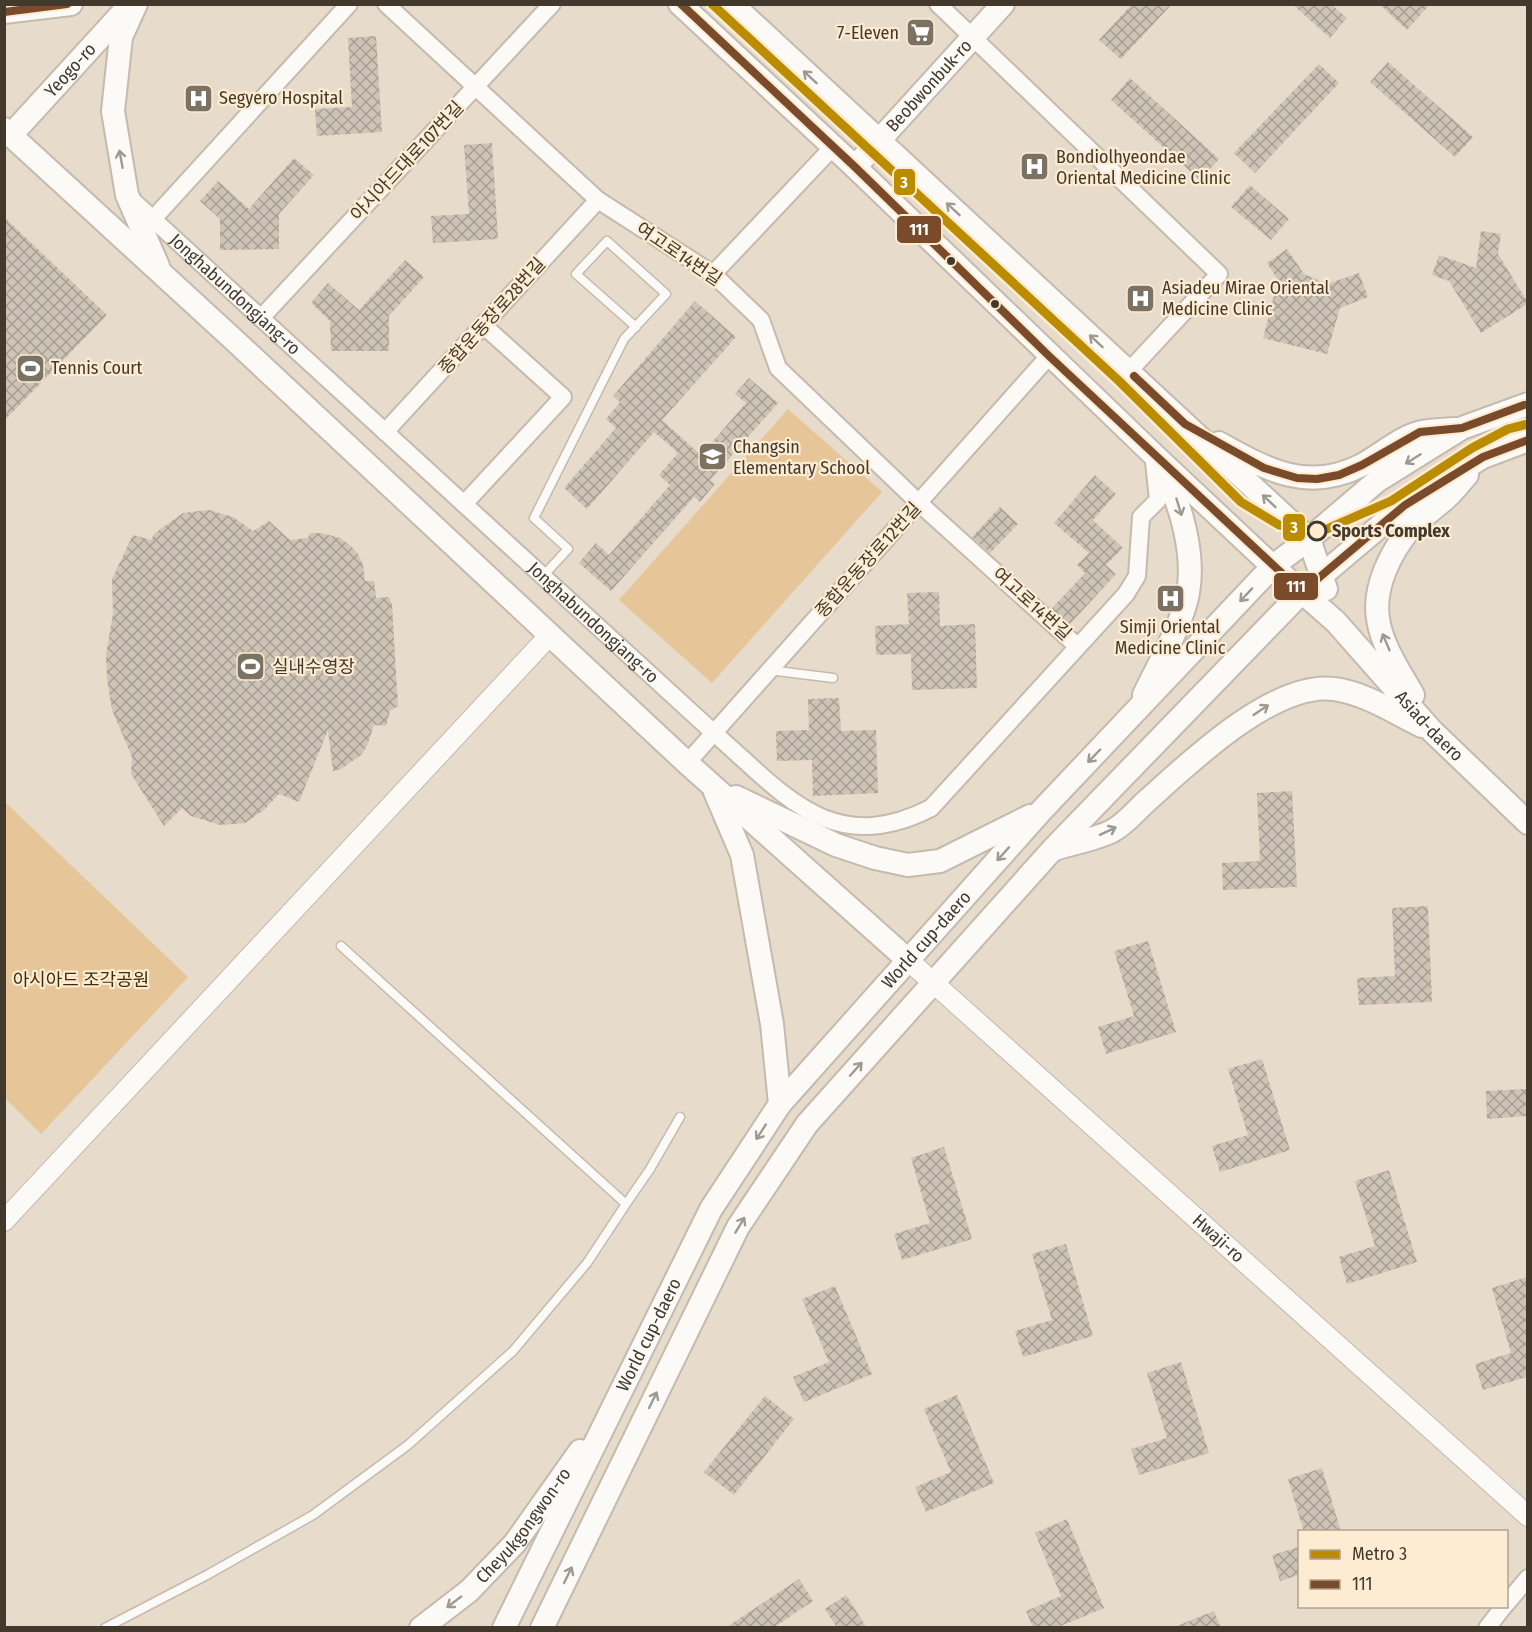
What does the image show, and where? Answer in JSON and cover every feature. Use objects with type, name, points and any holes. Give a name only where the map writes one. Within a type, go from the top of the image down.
[{"type":"main road","points":[[4,12],[71,4]]},
{"type":"main road","name":"Yeogo-ro","points":[[8,132],[130,4]]},
{"type":"main road","points":[[136,4],[121,37],[113,111],[127,195],[161,273]]},
{"type":"main road","name":"Asiad-daero","points":[[680,4],[855,167],[1154,455],[1336,622],[1432,731],[1527,823]]},
{"type":"main road","points":[[732,4],[1310,539]]},
{"type":"main road","name":"Beobwonbuk-ro","points":[[855,167],[1003,4]]},
{"type":"main road","name":"Jonghabundongjang-ro","points":[[8,132],[687,763],[908,960]]},
{"type":"main road","name":"World cup-daero","points":[[504,1628],[711,1209],[780,1104],[1042,810],[1273,566],[1310,539],[1377,481],[1462,428],[1527,404]]},
{"type":"main road","points":[[1185,424],[1264,468],[1297,478],[1317,479],[1339,475],[1362,465],[1420,432],[1462,428]]},
{"type":"main road","name":"World cup-daero","points":[[542,1628],[738,1227],[807,1124],[1053,849],[1302,592],[1405,505],[1483,457],[1527,440]]},
{"type":"main road","points":[[1135,714],[1181,617],[1188,593],[1188,555],[1179,504],[1154,455]]},
{"type":"main road","points":[[1432,731],[1382,635],[1378,618],[1378,597],[1384,574],[1394,551],[1411,528],[1448,498],[1483,457]]},
{"type":"main road","name":"Asiad-daero","points":[[1310,539],[1336,622]]},
{"type":"main road","points":[[1053,849],[1113,831],[1195,758],[1276,700],[1293,694],[1320,688],[1349,691],[1432,731]]},
{"type":"main road","points":[[712,785],[836,845],[875,858],[908,865],[940,861],[1042,810]]},
{"type":"main road","points":[[712,785],[742,855],[772,1024],[780,1104]]},
{"type":"main road","name":"Cheyukgongwon-ro","points":[[421,1628],[469,1591],[514,1543],[556,1482],[610,1412]]},
{"type":"street","points":[[153,219],[349,4]]},
{"type":"street","name":"여고로14번길","points":[[386,4],[598,200],[713,274],[761,320],[778,368],[919,503],[1077,646]]},
{"type":"street","name":"아시아드대로107번길","points":[[261,318],[552,4]]},
{"type":"street","points":[[938,4],[1219,274],[1129,371]]},
{"type":"street","points":[[713,274],[833,147]]},
{"type":"street","name":"Jonghabundongjang-ro","points":[[127,195],[714,733],[801,808],[823,819],[845,826],[887,824],[931,808],[1126,594],[1137,576],[1141,517],[1158,500],[1154,455]]},
{"type":"street","name":"종합운동장로28번길","points":[[386,432],[598,200]]},
{"type":"street","points":[[464,504],[563,397],[483,325]]},
{"type":"street","name":"종합운동장로12번길","points":[[687,763],[1049,356]]},
{"type":"street","points":[[4,1221],[549,636]]},
{"type":"street","name":"Hwaji-ro","points":[[908,960],[1527,1516]]},
{"type":"street","points":[[1508,1601],[1527,1578]]},
{"type":"street","points":[[1487,1628],[1503,1608]]},
{"type":"lane","points":[[543,576],[568,549],[534,519],[624,339],[636,327],[666,294],[607,242],[576,274],[636,327]]},
{"type":"lane","points":[[769,670],[834,678]]},
{"type":"lane","points":[[341,946],[626,1204]]},
{"type":"lane","points":[[105,1628],[207,1575],[314,1515],[408,1445],[513,1351],[586,1263],[650,1168],[680,1117]]},
{"type":"green space","points":[[788,409],[882,492],[712,683],[619,600]]},
{"type":"green space","name":"아시아드 조각공원","points":[[4,801],[188,977],[41,1134],[5,1098]]},
{"type":"building","points":[[1132,4],[1172,4],[1121,59],[1099,40]]},
{"type":"building","points":[[1292,4],[1331,4],[1347,18],[1330,38]]},
{"type":"building","points":[[1379,4],[1430,4],[1407,30]]},
{"type":"building","points":[[376,36],[382,132],[317,136],[315,109],[352,107],[348,38]]},
{"type":"building","points":[[1388,62],[1473,137],[1455,157],[1370,82]]},
{"type":"building","points":[[1319,64],[1339,83],[1255,173],[1234,153]]},
{"type":"building","points":[[1130,78],[1219,159],[1200,180],[1111,100]]},
{"type":"building","points":[[492,143],[498,239],[433,243],[431,216],[469,214],[464,145]]},
{"type":"building","points":[[294,158],[314,175],[279,214],[279,249],[220,250],[220,219],[200,201],[218,181],[249,209]]},
{"type":"building","points":[[1250,185],[1289,219],[1271,240],[1231,207]]},
{"type":"building","name":"Tennis Court","points":[[4,217],[107,315],[4,421]]},
{"type":"building","points":[[1481,231],[1501,234],[1498,254],[1527,304],[1481,333],[1449,281],[1432,275],[1439,255],[1476,268]]},
{"type":"building","points":[[1287,249],[1304,274],[1327,284],[1359,273],[1368,297],[1340,308],[1327,354],[1263,338],[1278,280],[1267,263]]},
{"type":"building","points":[[405,260],[424,277],[389,316],[389,351],[331,351],[330,321],[311,303],[328,283],[359,310]]},
{"type":"building","points":[[695,301],[736,337],[662,420],[701,455],[746,403],[735,394],[749,378],[778,403],[710,480],[715,484],[700,502],[694,497],[611,591],[579,563],[596,543],[609,555],[670,485],[659,475],[678,453],[654,432],[587,509],[564,488],[616,428],[606,419],[620,402],[613,396]]},
{"type":"building","points":[[1095,475],[1116,494],[1093,520],[1123,548],[1106,565],[1116,574],[1069,625],[1051,609],[1085,573],[1077,565],[1089,553],[1054,523]]},
{"type":"building","points":[[1000,507],[1018,524],[990,553],[972,537]]},
{"type":"building","name":"실내수영장","points":[[209,510],[233,517],[253,531],[269,521],[290,540],[308,538],[310,533],[321,533],[340,538],[351,546],[363,565],[365,581],[374,581],[376,598],[389,597],[392,605],[398,706],[390,711],[386,726],[374,725],[367,746],[361,755],[341,769],[333,771],[328,730],[299,802],[279,794],[264,810],[245,823],[220,825],[191,816],[182,808],[164,826],[131,774],[132,757],[112,710],[106,655],[113,614],[112,579],[133,535],[151,540],[155,533],[183,513]]},
{"type":"building","points":[[939,592],[940,626],[975,624],[977,688],[912,690],[911,654],[876,655],[875,626],[909,624],[907,593]]},
{"type":"building","points":[[839,698],[841,731],[876,730],[878,793],[813,796],[812,760],[777,761],[776,731],[809,730],[808,699]]},
{"type":"building","points":[[1292,791],[1297,887],[1223,890],[1222,863],[1260,861],[1257,793]]},
{"type":"building","points":[[1428,906],[1432,1002],[1359,1005],[1357,978],[1395,976],[1392,908]]},
{"type":"building","points":[[1148,941],[1176,1032],[1106,1054],[1098,1027],[1134,1016],[1114,951]]},
{"type":"building","points":[[1262,1059],[1290,1150],[1220,1172],[1212,1146],[1248,1135],[1228,1069]]},
{"type":"building","points":[[1527,1089],[1527,1116],[1487,1119],[1486,1091]]},
{"type":"building","points":[[944,1147],[972,1239],[902,1260],[894,1234],[930,1223],[911,1158]]},
{"type":"building","points":[[1389,1170],[1417,1262],[1347,1284],[1339,1257],[1375,1246],[1355,1181]]},
{"type":"building","points":[[1066,1244],[1093,1336],[1023,1357],[1015,1331],[1052,1320],[1032,1254]]},
{"type":"building","points":[[1527,1277],[1527,1377],[1483,1390],[1475,1364],[1511,1353],[1492,1288]]},
{"type":"building","points":[[835,1286],[872,1374],[804,1402],[793,1377],[829,1362],[802,1299]]},
{"type":"building","points":[[1181,1362],[1209,1453],[1139,1475],[1131,1449],[1167,1438],[1147,1373]]},
{"type":"building","points":[[957,1395],[994,1483],[926,1512],[915,1487],[951,1472],[924,1409]]},
{"type":"building","points":[[765,1396],[794,1419],[734,1495],[704,1472]]},
{"type":"building","points":[[1322,1468],[1340,1530],[1303,1530],[1288,1479]]},
{"type":"building","points":[[1067,1519],[1104,1608],[1056,1628],[1033,1628],[1026,1611],[1061,1596],[1035,1533]]},
{"type":"building","points":[[1298,1547],[1298,1575],[1280,1581],[1272,1555]]},
{"type":"building","points":[[799,1579],[813,1601],[773,1628],[725,1628]]},
{"type":"building","points":[[846,1595],[867,1628],[837,1628],[825,1609]]},
{"type":"building","points":[[1214,1611],[1221,1628],[1174,1628],[1174,1627]]},
{"type":"metro line","name":"3","points":[[712,4],[1119,381],[1241,502],[1279,525],[1320,532],[1391,501],[1472,448],[1508,429],[1528,424]]},
{"type":"transit line","name":"111","points":[[4,12],[67,4]]},
{"type":"transit line","name":"111","points":[[681,4],[855,167],[1049,356],[1302,592],[1405,505],[1483,457],[1528,440]]},
{"type":"transit line","name":"111","points":[[1134,376],[1185,424],[1264,468],[1297,478],[1317,479],[1339,475],[1362,465],[1420,432],[1462,428],[1524,405]]},
{"type":"place","name":"7-Eleven","points":[[920,33]]},
{"type":"place","name":"Segyero Hospital","points":[[198,98]]},
{"type":"place","name":"Bondiolhyeondae Oriental Medicine Clinic","points":[[1035,167]]},
{"type":"place","name":"Asiadeu Mirae Oriental Medicine Clinic","points":[[1141,298]]},
{"type":"place","name":"Tennis Court","points":[[30,368]]},
{"type":"place","name":"Changsin Elementary School","points":[[712,457]]},
{"type":"place","name":"Sports Complex","points":[[1317,531]]},
{"type":"place","name":"Simji Oriental Medicine Clinic","points":[[1170,598]]},
{"type":"place","name":"실내수영장","points":[[251,667]]}]
